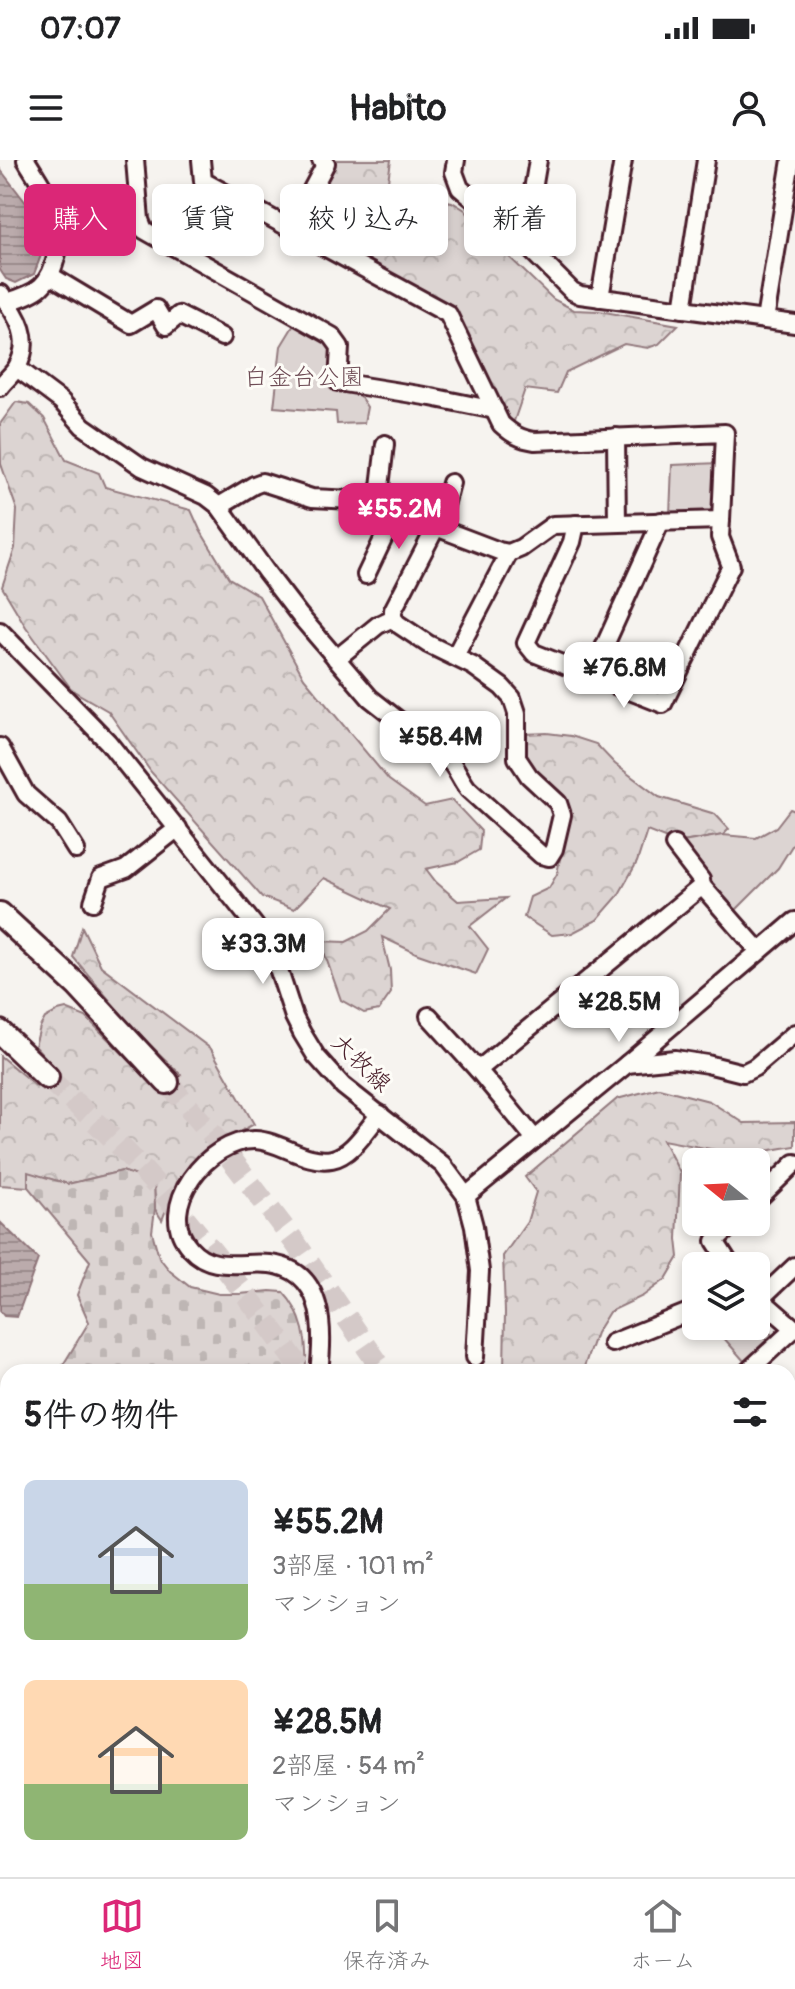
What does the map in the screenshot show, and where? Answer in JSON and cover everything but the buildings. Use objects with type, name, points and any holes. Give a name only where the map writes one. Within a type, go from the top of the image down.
[{"type":"highway","points":[[0,914],[78,986],[167,1082]]},
{"type":"highway","points":[[0,1032],[47,1077]]},
{"type":"street","points":[[0,387],[17,368],[25,342],[21,327],[3,297],[26,296],[42,286],[51,276],[58,247],[59,225],[54,210],[26,160]]},
{"type":"street","points":[[135,160],[140,220],[144,230],[332,336],[340,347],[338,382],[495,410]]},
{"type":"street","points":[[201,160],[203,181],[280,223]]},
{"type":"street","points":[[315,184],[326,163],[321,160]]},
{"type":"street","points":[[456,160],[454,172],[464,191]]},
{"type":"street","points":[[534,184],[538,160]]},
{"type":"street","points":[[600,298],[623,160]]},
{"type":"street","points":[[683,309],[706,160]]},
{"type":"street","points":[[765,320],[791,160]]},
{"type":"street","points":[[341,256],[448,314],[501,424],[522,440],[725,433],[720,537],[731,566],[663,704],[534,653],[526,643],[572,542],[576,524]]},
{"type":"street","points":[[537,256],[572,291],[580,295],[795,324]]},
{"type":"street","points":[[51,276],[131,324],[156,309],[166,326],[179,315],[222,337]]},
{"type":"street","points":[[17,368],[61,401],[83,426],[142,467],[206,496],[219,506],[300,616],[370,698],[448,759],[457,768],[468,789],[541,855],[549,857],[554,849],[562,815],[558,803],[529,776],[517,758],[517,713],[512,698],[502,687],[455,656],[428,644],[393,618],[393,610],[437,528],[451,483]]},
{"type":"street","points":[[616,437],[617,523]]},
{"type":"street","points":[[378,504],[385,444]]},
{"type":"street","points":[[219,506],[262,482],[312,498],[378,504],[509,553],[553,525],[721,520]]},
{"type":"street","points":[[366,575],[397,510]]},
{"type":"street","points":[[591,676],[661,521]]},
{"type":"street","points":[[455,656],[509,553]]},
{"type":"street","points":[[336,659],[378,625],[393,618]]},
{"type":"street","name":"大牧線","points":[[0,631],[90,722],[255,926],[274,960],[298,1025],[316,1056],[343,1086],[443,1165],[466,1196],[480,1271],[475,1357]]},
{"type":"street","points":[[0,747],[26,794],[59,823],[76,850]]},
{"type":"street","points":[[93,902],[101,878],[126,869],[178,828]]},
{"type":"street","points":[[674,845],[701,880],[702,886],[759,951]]},
{"type":"street","points":[[478,1070],[702,886]]},
{"type":"street","points":[[466,1196],[795,921]]},
{"type":"street","points":[[429,1016],[535,1139]]},
{"type":"street","points":[[627,1064],[675,1059],[743,1073],[755,1067],[795,1033]]},
{"type":"street","points":[[320,1364],[322,1333],[319,1311],[306,1281],[282,1266],[208,1262],[190,1249],[181,1235],[178,1219],[181,1199],[202,1166],[217,1152],[235,1143],[254,1140],[269,1142],[306,1156],[332,1159],[346,1153],[380,1114]]},
{"type":"street","points":[[770,1187],[795,1163]]},
{"type":"street","points":[[720,1236],[715,1241],[722,1252]]},
{"type":"street","points":[[770,1287],[795,1266]]},
{"type":"street","points":[[756,1364],[795,1329],[770,1307]]},
{"type":"street","points":[[612,1343],[682,1315]]},
{"type":"green space","points":[[334,160],[391,160],[388,184],[324,184]]},
{"type":"green space","points":[[448,201],[464,209],[464,256],[508,256],[553,299],[574,310],[599,311],[678,325],[659,344],[648,348],[624,344],[566,372],[557,393],[525,389],[513,424],[452,308],[357,256],[448,256]]},
{"type":"green space","name":"白金台公園","points":[[295,323],[325,340],[332,361],[330,387],[357,392],[367,407],[364,423],[337,424],[336,412],[274,407],[281,346]]},
{"type":"green space","points":[[16,402],[29,404],[44,418],[66,460],[99,473],[105,487],[191,510],[229,578],[259,596],[304,678],[389,780],[425,806],[452,800],[481,831],[479,850],[458,862],[426,869],[458,901],[506,898],[470,926],[488,949],[476,974],[418,954],[382,937],[390,970],[391,993],[379,1010],[364,1013],[341,1000],[320,941],[346,942],[368,931],[390,909],[324,878],[294,909],[262,897],[151,772],[108,711],[72,690],[26,627],[2,587],[15,548],[17,510],[1,464],[0,424]]},
{"type":"green space","points":[[719,463],[716,505],[707,514],[670,515],[672,465]]},
{"type":"green space","points":[[547,733],[596,744],[615,764],[659,797],[715,814],[729,829],[723,835],[677,843],[647,831],[637,862],[618,896],[597,920],[572,933],[552,935],[524,917],[530,897],[549,888],[557,874],[569,814],[522,758],[523,734]]},
{"type":"green space","points":[[790,809],[795,811],[795,841],[778,868],[735,911],[677,843],[723,835],[756,838],[776,827]]},
{"type":"green space","points":[[82,927],[101,966],[211,1049],[254,1124],[207,1150],[177,1182],[162,1220],[155,1209],[154,1182],[122,1171],[68,1184],[29,1173],[28,1187],[0,1185],[0,1056],[37,1087],[56,1069],[35,1046],[45,1018],[66,1009],[86,1017],[162,1093],[181,1075],[134,1029],[73,957]]},
{"type":"green space","points":[[659,1088],[709,1101],[744,1123],[795,1122],[795,1146],[770,1150],[705,1148],[663,1140],[680,1173],[679,1257],[666,1279],[643,1296],[609,1312],[596,1333],[585,1364],[504,1364],[503,1256],[527,1222],[536,1192],[525,1177],[617,1099]]},
{"type":"green space","points":[[122,1171],[154,1182],[152,1232],[159,1257],[170,1271],[190,1287],[219,1294],[283,1292],[300,1319],[305,1364],[64,1364],[89,1322],[77,1295],[90,1261],[28,1187],[28,1172],[68,1184]]},
{"type":"green space","points":[[726,1340],[767,1340],[744,1361]]},
{"type":"shaded area","points":[[0,169],[24,200],[24,256],[41,256],[34,274],[16,283],[6,279],[0,270]]},
{"type":"shaded area","points":[[0,1222],[38,1259],[17,1317],[4,1316],[0,1311]]},
{"type":"tunnel","points":[[47,1077],[113,1139],[171,1202],[239,1285],[297,1364]]},
{"type":"tunnel","points":[[167,1082],[215,1138],[294,1241],[379,1364]]}]
